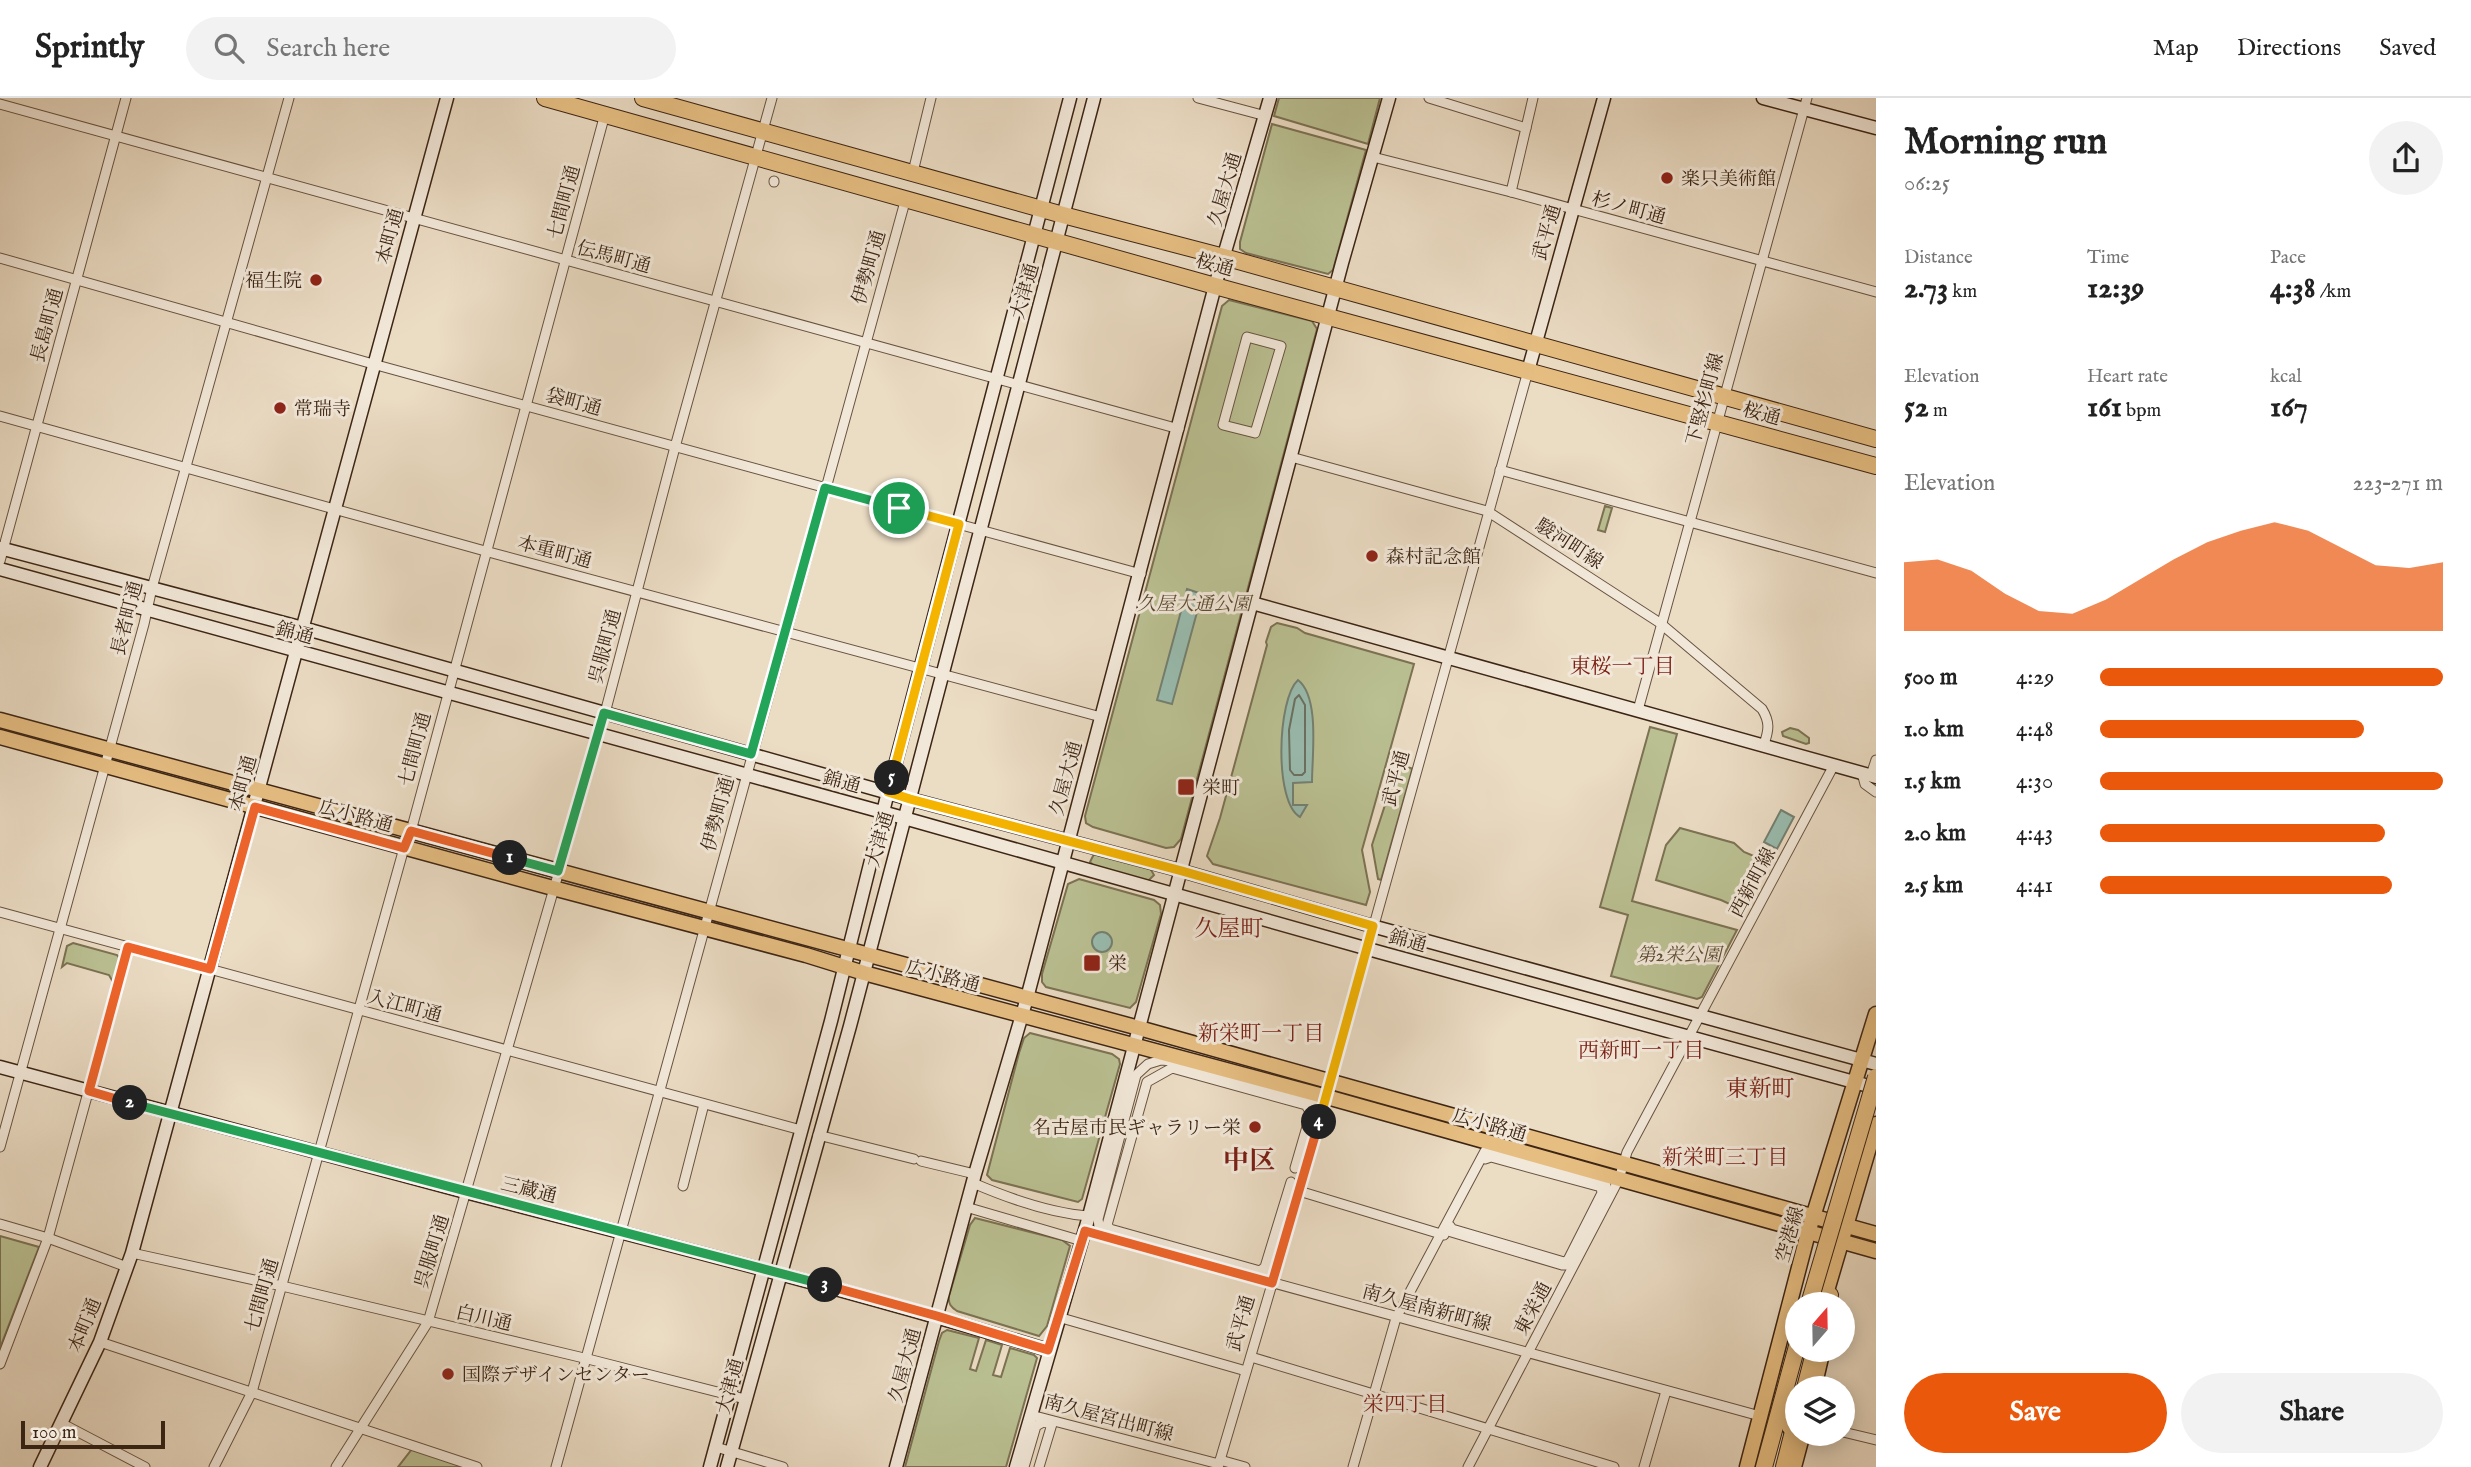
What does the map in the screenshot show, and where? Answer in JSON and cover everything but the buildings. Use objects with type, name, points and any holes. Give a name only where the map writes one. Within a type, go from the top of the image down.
[{"type":"highway","name":"桜通","points":[[545,98],[1215,286],[1876,466]]},
{"type":"highway","name":"桜通","points":[[643,98],[1876,439]]},
{"type":"highway","points":[[1813,1292],[1876,1077]]},
{"type":"highway","points":[[1764,1467],[1793,1362]]},
{"type":"highway","points":[[1784,1467],[1789,1446]]},
{"type":"main road","name":"広小路通","points":[[0,720],[1139,1028],[1328,1089],[1490,1150],[1619,1179],[1876,1251]]},
{"type":"main road","name":"広小路通","points":[[0,737],[1022,1016],[1328,1089],[1624,1164],[1876,1234]]},
{"type":"main road","name":"空港線","points":[[1747,1467],[1813,1216],[1855,1082],[1869,1062],[1876,1014]]},
{"type":"main road","points":[[1831,1292],[1833,1285],[1830,1277],[1876,1124]]},
{"type":"main road","points":[[1779,1467],[1785,1444]]},
{"type":"main road","points":[[1794,1467],[1799,1446]]},
{"type":"street","name":"長島町通","points":[[1,553],[127,98]]},
{"type":"street","name":"長者町通","points":[[0,1147],[289,98]]},
{"type":"street","name":"本町通","points":[[40,1467],[100,1342],[132,1253],[447,98]]},
{"type":"street","name":"呉服町通","points":[[336,1467],[428,1322],[598,735],[772,98]]},
{"type":"street","points":[[913,172],[931,98]]},
{"type":"street","name":"大津通","points":[[710,1467],[849,950],[1070,98]]},
{"type":"street","name":"大津通","points":[[727,1467],[864,973],[1094,98]]},
{"type":"street","points":[[1198,98],[1266,116]]},
{"type":"street","name":"久屋大通","points":[[896,1467],[974,1179],[1027,998],[1215,286],[1270,98]]},
{"type":"street","points":[[1016,1467],[1089,1216],[1335,289],[1390,98]]},
{"type":"street","points":[[1429,98],[1526,128]]},
{"type":"street","points":[[1511,192],[1534,98]]},
{"type":"street","name":"武平通","points":[[1215,1465],[1251,1357],[1299,1191],[1604,98]]},
{"type":"street","points":[[1763,98],[1805,104],[1876,128]]},
{"type":"street","name":"伝馬町通","points":[[0,104],[1179,429]]},
{"type":"street","name":"下竪杉町線","points":[[1638,709],[1805,104]]},
{"type":"street","name":"七間町通","points":[[214,1467],[252,1392],[411,831],[605,114]]},
{"type":"street","name":"杉ノ町通","points":[[1373,157],[1876,292]]},
{"type":"street","name":"伊勢町通","points":[[556,1467],[906,198]]},
{"type":"street","name":"袋町通","points":[[0,258],[373,365],[1141,574]]},
{"type":"street","points":[[1247,337],[1281,346],[1255,433],[1223,425],[1247,337]]},
{"type":"street","name":"本重町通","points":[[0,416],[485,551],[638,590],[1101,717]]},
{"type":"street","name":"駿河町線","points":[[1292,457],[1488,511],[1660,623],[1762,709],[1768,718],[1769,729],[1764,744]]},
{"type":"street","points":[[1500,470],[1876,573]]},
{"type":"street","name":"錦通","points":[[1,553],[152,588],[303,628],[910,799],[1182,871],[1869,1062]]},
{"type":"street","name":"錦通","points":[[0,569],[1690,1035],[1855,1082],[1874,1090]]},
{"type":"street","points":[[1252,603],[1870,775]]},
{"type":"street","points":[[1876,760],[1864,784],[1876,792]]},
{"type":"street","name":"西新町線","points":[[1624,1164],[1627,1152],[1834,765]]},
{"type":"street","name":"入江町通","points":[[0,912],[801,1130]]},
{"type":"street","points":[[0,1364],[48,1238],[128,947]]},
{"type":"street","points":[[1155,1061],[1172,1061],[1311,1100],[1316,1113],[1301,1166],[1295,1168],[1311,1113],[1306,1105],[1172,1068],[1147,1082],[1107,1225],[1110,1229],[1260,1271],[1265,1267],[1290,1182],[1294,1186],[1269,1270],[1262,1274],[1108,1232],[1098,1224],[1136,1075],[1155,1061]]},
{"type":"street","name":"三蔵通","points":[[0,1067],[780,1273],[1048,1350]]},
{"type":"street","points":[[682,1186],[704,1104]]},
{"type":"street","points":[[818,1135],[917,1160],[974,1179],[1005,1196],[1067,1214],[1089,1216]]},
{"type":"street","points":[[1490,1150],[1485,1159],[1490,1152],[1496,1153],[1606,1183],[1606,1194],[1568,1265],[1448,1231],[1450,1226],[1452,1229],[1564,1262],[1568,1260],[1602,1193],[1601,1187],[1490,1150]]},
{"type":"street","points":[[1353,1467],[1396,1318],[1490,1150]]},
{"type":"street","name":"東栄通","points":[[1468,1467],[1619,1179],[1624,1164]]},
{"type":"street","points":[[1299,1191],[1570,1272]]},
{"type":"street","name":"南久屋南新町線","points":[[967,1207],[1272,1283],[1760,1416]]},
{"type":"street","points":[[0,1224],[127,1266]]},
{"type":"street","name":"白川通","points":[[132,1253],[282,1286],[745,1399]]},
{"type":"street","points":[[1058,1317],[1246,1371]]},
{"type":"street","points":[[100,1342],[477,1467]]},
{"type":"street","points":[[1251,1357],[1614,1467]]},
{"type":"street","points":[[1644,1467],[1666,1391]]},
{"type":"street","name":"南久屋宮出町線","points":[[1031,1415],[1215,1465],[1245,1467]]},
{"type":"street","points":[[1024,1467],[1036,1426],[1044,1422],[1052,1424],[1039,1467]]},
{"type":"street","points":[[61,1423],[145,1467]]},
{"type":"street","points":[[1855,1435],[1876,1440]]},
{"type":"street","points":[[716,1447],[783,1467]]},
{"type":"street","points":[[733,1467],[736,1461],[743,1459],[771,1467]]},
{"type":"green space","points":[[1279,98],[1380,98],[1368,144],[1274,116]]},
{"type":"green space","points":[[1272,124],[1366,150],[1333,270],[1328,274],[1246,253],[1240,249]]},
{"type":"green space","name":"久屋大通公園","points":[[1229,300],[1312,321],[1317,329],[1181,839],[1174,847],[1166,848],[1093,827],[1086,823],[1085,816],[1222,306]]},
{"type":"green space","points":[[1605,506],[1612,508],[1605,532],[1598,530]]},
{"type":"green space","points":[[1277,623],[1414,664],[1362,850],[1370,892],[1366,905],[1213,864],[1207,856],[1220,818],[1266,642],[1271,627]]},
{"type":"green space","name":"第2栄公園","points":[[1650,727],[1677,734],[1632,901],[1737,930],[1702,997],[1697,999],[1611,976],[1628,915],[1600,907]]},
{"type":"green space","points":[[1790,728],[1809,738],[1809,743],[1783,736],[1782,732]]},
{"type":"green space","points":[[1398,765],[1412,770],[1381,880],[1378,879],[1372,845]]},
{"type":"green space","points":[[1680,828],[1734,843],[1744,852],[1761,859],[1736,907],[1656,880],[1666,845]]},
{"type":"green space","points":[[1094,854],[1150,868],[1154,875],[1148,881],[1095,867],[1090,862]]},
{"type":"green space","points":[[1079,879],[1154,900],[1160,905],[1161,914],[1136,1002],[1130,1008],[1046,987],[1042,982],[1068,884]]},
{"type":"green space","points":[[73,943],[117,955],[120,959],[113,982],[109,975],[67,963],[62,967],[67,946]]},
{"type":"green space","points":[[1030,1033],[1112,1054],[1119,1059],[1120,1064],[1082,1199],[1078,1202],[992,1180],[987,1175],[1019,1053],[1024,1038]]},
{"type":"green space","points":[[975,1218],[1062,1240],[1070,1246],[1047,1326],[1039,1336],[957,1311],[950,1305],[949,1296],[970,1225]]},
{"type":"green space","points":[[0,1236],[39,1247],[0,1348]]},
{"type":"green space","points":[[947,1330],[979,1338],[970,1369],[976,1371],[986,1340],[1002,1345],[993,1375],[1001,1377],[1010,1348],[1037,1358],[1006,1467],[905,1467],[939,1341],[942,1333]]},
{"type":"green space","points":[[412,1449],[468,1467],[398,1467]]},
{"type":"water","points":[[1187,589],[1202,594],[1172,704],[1157,700]]},
{"type":"water","points":[[1298,680],[1309,699],[1313,728],[1312,782],[1293,783],[1293,805],[1307,805],[1300,817],[1292,808],[1286,792],[1281,750],[1286,707]]},
{"type":"water","points":[[1781,810],[1794,817],[1777,849],[1764,842]]},
{"type":"water","points":[[1098,932],[1106,932],[1112,942],[1106,952],[1098,952],[1092,946],[1092,938]]},
{"type":"place","name":"楽只美術館","points":[[1667,178]]},
{"type":"place","name":"福生院","points":[[316,280]]},
{"type":"place","name":"常瑞寺","points":[[280,408]]},
{"type":"place","name":"森村記念館","points":[[1372,556]]},
{"type":"place","name":"栄町","points":[[1186,787]]},
{"type":"place","name":"栄","points":[[1092,963]]},
{"type":"place","name":"名古屋市民ギャラリー栄","points":[[1255,1127]]},
{"type":"place","name":"国際デザインセンター","points":[[448,1374]]},
{"type":"district","name":"東桜一丁目","points":[[1622,666]]},
{"type":"district","name":"久屋町","points":[[1229,928]]},
{"type":"district","name":"新栄町一丁目","points":[[1261,1033]]},
{"type":"district","name":"西新町一丁目","points":[[1641,1050]]},
{"type":"district","name":"東新町","points":[[1760,1088]]},
{"type":"district","name":"新栄町三丁目","points":[[1725,1157]]},
{"type":"district","name":"中区","points":[[1249,1160]]},
{"type":"district","name":"栄四丁目","points":[[1405,1404]]},
{"type":"route","points":[[825,488],[899,508],[959,524],[888,792],[1182,871],[1373,926],[1272,1283],[1085,1231],[1048,1350],[780,1273],[89,1091],[128,947],[210,969],[255,807],[404,848],[411,831],[558,871],[604,713],[751,754],[825,488]]}]
